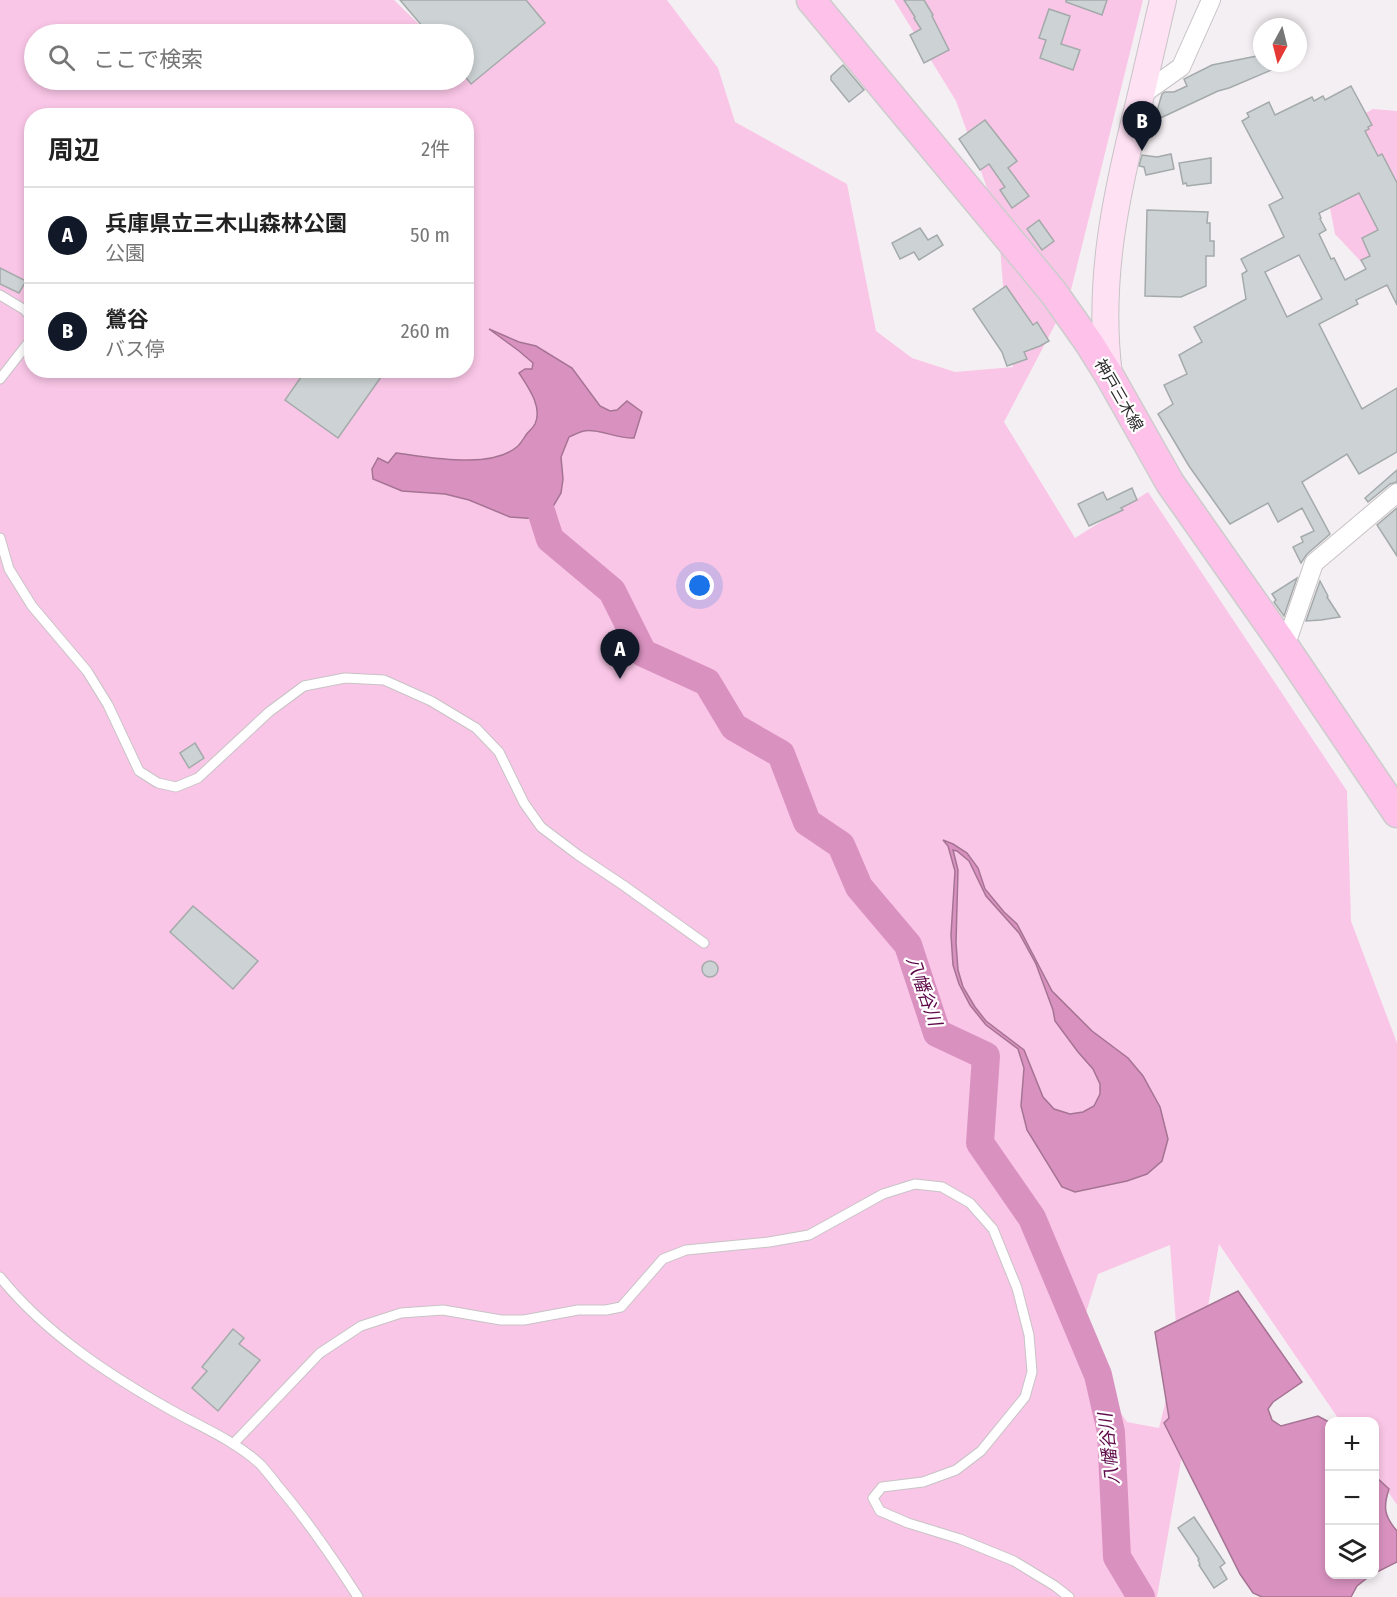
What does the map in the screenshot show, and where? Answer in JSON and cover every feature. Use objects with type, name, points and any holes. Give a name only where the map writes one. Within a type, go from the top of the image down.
[{"type":"main road","name":"神戸三木線","points":[[811,0],[1053,292],[1109,375],[1170,483],[1285,647],[1397,813]]},
{"type":"street","points":[[1109,375],[1105,296],[1117,193],[1163,0]]},
{"type":"street","points":[[1140,96],[1181,67],[1210,0]]},
{"type":"street","points":[[1285,647],[1314,563],[1397,493]]},
{"type":"lane","points":[[0,295],[24,309]]},
{"type":"lane","points":[[0,379],[24,348]]},
{"type":"lane","points":[[0,538],[9,569],[32,606],[87,671],[108,705],[139,771],[158,783],[176,787],[198,778],[269,712],[304,686],[345,678],[384,680],[431,701],[476,728],[499,752],[524,803],[541,827],[704,943]]},
{"type":"lane","points":[[232,1444],[320,1353],[361,1326],[401,1313],[443,1311],[501,1320],[524,1320],[578,1310],[606,1310],[621,1307],[663,1259],[686,1250],[769,1242],[809,1234],[883,1194],[915,1184],[942,1187],[970,1203],[993,1229],[1017,1288],[1029,1335],[1032,1372],[1025,1397],[981,1450],[956,1470],[923,1482],[882,1487],[873,1498],[880,1511],[1014,1561],[1056,1586],[1069,1597]]},
{"type":"lane","points":[[0,1276],[44,1323],[108,1372],[232,1444],[260,1465],[296,1506],[358,1597]]},
{"type":"shaded area","points":[[0,0],[394,0],[419,24],[24,24],[24,90],[474,90],[474,61],[480,59],[469,0],[667,0],[718,68],[735,122],[847,184],[876,331],[912,358],[955,372],[1013,367],[1007,339],[998,219],[956,101],[894,0],[1143,0],[1069,298],[1004,422],[1075,538],[1148,492],[1347,791],[1351,921],[1397,1043],[1397,1505],[1379,1478],[1379,1417],[1337,1417],[1219,1244],[1157,1597],[0,1597]],"holes":[[[1170,1245],[1178,1351],[1159,1428],[1127,1422],[1104,1389],[1084,1319],[1098,1274]]]},
{"type":"shaded area","points":[[1373,109],[1397,111],[1397,287],[1385,287],[1335,234],[1325,182],[1331,133]]},
{"type":"shaded area","points":[[489,329],[519,342],[536,346],[572,368],[600,406],[610,411],[617,410],[627,401],[642,412],[634,438],[589,430],[569,437],[561,457],[563,479],[561,493],[548,515],[539,519],[510,517],[469,500],[445,494],[402,491],[373,479],[372,469],[378,458],[388,463],[396,453],[459,460],[492,458],[518,446],[533,427],[537,418],[536,404],[519,373],[525,369],[532,369],[533,363]]},
{"type":"shaded area","points":[[943,840],[967,853],[978,868],[985,889],[1017,924],[1052,991],[1092,1031],[1128,1058],[1143,1076],[1160,1107],[1168,1139],[1162,1161],[1147,1174],[1127,1181],[1075,1192],[1062,1187],[1027,1130],[1021,1106],[1024,1068],[1018,1049],[986,1025],[970,1005],[959,984],[953,965],[951,935],[955,871],[948,846]],"holes":[[[953,850],[969,861],[986,896],[1019,933],[1036,964],[1055,1021],[1093,1069],[1100,1084],[1100,1094],[1094,1106],[1083,1112],[1070,1114],[1054,1109],[1043,1097],[1024,1050],[986,1021],[963,987],[958,970],[956,943],[958,870]]]},
{"type":"shaded area","points":[[1238,1291],[1302,1382],[1273,1402],[1268,1409],[1272,1420],[1281,1426],[1318,1416],[1325,1420],[1325,1579],[1366,1579],[1357,1586],[1351,1597],[1262,1597],[1253,1593],[1240,1574],[1164,1423],[1169,1418],[1155,1332]]},
{"type":"shaded area","points":[[1379,1480],[1389,1489],[1386,1511],[1389,1521],[1397,1531],[1397,1562],[1379,1571]]},
{"type":"building","points":[[400,0],[526,0],[545,23],[474,82],[474,24],[420,24]]},
{"type":"building","points":[[904,0],[924,0],[949,50],[924,63],[910,35],[921,29]]},
{"type":"building","points":[[1066,0],[1107,0],[1102,15],[1066,2]]},
{"type":"building","points":[[1049,9],[1070,16],[1061,44],[1080,50],[1073,70],[1040,58],[1046,40],[1039,38]]},
{"type":"building","points":[[1253,57],[1253,72],[1267,72],[1218,91],[1154,121],[1162,94],[1187,86],[1184,79],[1212,65]]},
{"type":"building","points":[[843,65],[864,90],[849,102],[831,80],[831,76]]},
{"type":"building","points":[[1351,86],[1372,125],[1365,131],[1378,156],[1382,154],[1397,183],[1397,305],[1387,285],[1356,300],[1358,304],[1319,324],[1362,409],[1397,388],[1397,452],[1359,474],[1347,454],[1302,482],[1330,534],[1307,554],[1301,563],[1293,547],[1303,542],[1301,537],[1314,531],[1302,508],[1278,522],[1268,503],[1230,524],[1189,466],[1158,414],[1173,404],[1164,385],[1187,374],[1179,355],[1202,342],[1194,327],[1246,299],[1242,274],[1247,271],[1241,259],[1284,237],[1269,205],[1283,198],[1242,121],[1249,117],[1247,113],[1269,102],[1275,115],[1312,97],[1314,101],[1323,96],[1325,100]],"holes":[[[1359,193],[1378,230],[1362,238],[1370,256],[1361,260],[1366,269],[1345,280],[1334,258],[1331,259],[1319,234],[1326,230],[1319,213]],[[1299,255],[1322,299],[1287,317],[1265,272]]]},
{"type":"building","points":[[985,120],[1017,161],[1008,168],[1029,196],[1012,208],[1000,190],[1005,187],[989,164],[980,170],[959,139]]},
{"type":"building","points":[[1171,154],[1174,169],[1146,175],[1144,167],[1139,166],[1142,155],[1157,157]]},
{"type":"building","points":[[1211,158],[1211,183],[1187,186],[1186,183],[1183,184],[1179,163]]},
{"type":"building","points":[[1147,210],[1208,212],[1207,223],[1210,223],[1210,241],[1214,241],[1214,256],[1206,256],[1206,286],[1181,297],[1145,296]]},
{"type":"building","points":[[1039,220],[1054,241],[1042,250],[1027,229]]},
{"type":"building","points":[[920,228],[928,240],[937,235],[943,245],[919,260],[914,252],[900,259],[892,243]]},
{"type":"building","points":[[0,268],[24,280],[19,293],[0,284]]},
{"type":"building","points":[[1006,286],[1033,325],[1037,322],[1049,341],[1024,352],[1027,359],[1007,366],[1002,352],[973,309]]},
{"type":"building","points":[[300,378],[380,378],[338,438],[285,400]]},
{"type":"building","points":[[1397,470],[1397,482],[1390,484],[1368,502],[1365,498]]},
{"type":"building","points":[[1132,488],[1137,500],[1121,508],[1123,510],[1089,526],[1078,504],[1103,492],[1107,500]]},
{"type":"building","points":[[1397,508],[1397,556],[1377,525]]},
{"type":"building","points":[[1297,578],[1284,616],[1274,602],[1276,600],[1272,594]]},
{"type":"building","points":[[1320,581],[1340,617],[1306,621]]},
{"type":"building","points":[[195,743],[204,758],[189,768],[180,753]]},
{"type":"building","points":[[193,906],[258,961],[233,989],[170,932]]},
{"type":"building","points":[[707,961],[713,961],[718,969],[716,975],[707,977],[702,972],[702,966]]},
{"type":"building","points":[[233,1329],[244,1338],[239,1344],[260,1360],[218,1411],[192,1388],[207,1371],[202,1367]]},
{"type":"building","points":[[1194,1517],[1225,1563],[1220,1567],[1227,1579],[1214,1588],[1199,1565],[1199,1559],[1178,1528]]},
{"type":"waterway","name":"八幡谷川","points":[[541,511],[550,539],[612,591],[643,653],[707,682],[734,727],[781,754],[807,822],[841,845],[859,887],[908,945],[937,1033],[986,1056],[980,1143],[1032,1218],[1098,1375],[1111,1432],[1117,1557],[1141,1597]]},
{"type":"place","name":"鶯谷","points":[[1142,151]]},
{"type":"place","name":"兵庫県立三木山森林公園","points":[[620,679]]}]
